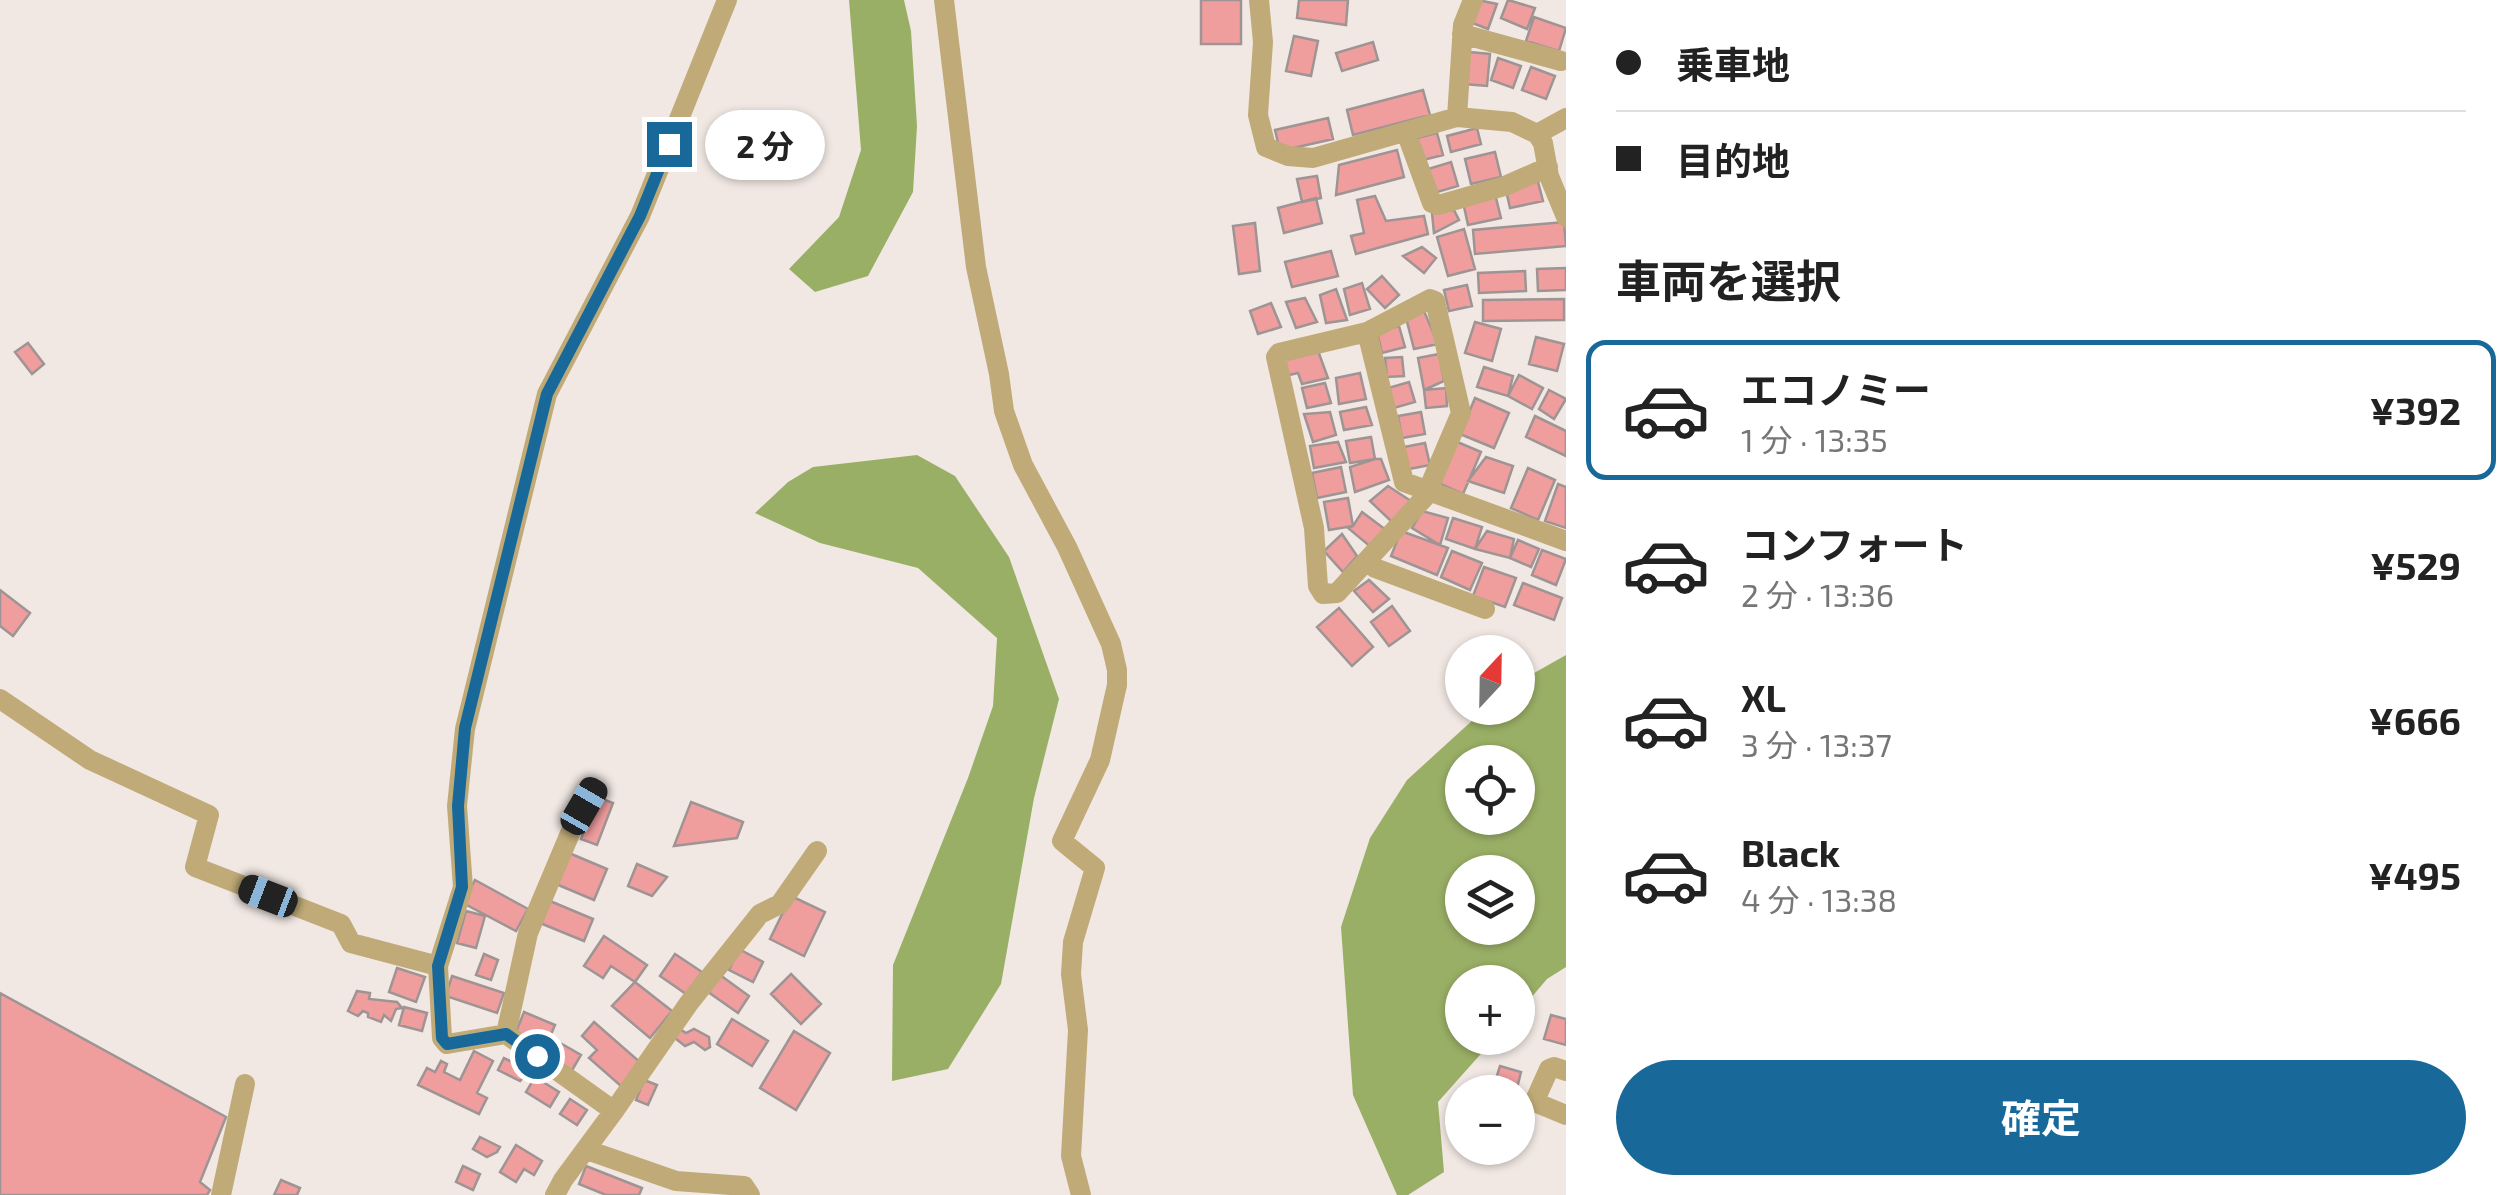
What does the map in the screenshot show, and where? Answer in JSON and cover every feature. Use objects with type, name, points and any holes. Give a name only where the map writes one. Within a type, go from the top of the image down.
[{"type":"street","points":[[614,1110],[506,1034],[447,1044],[442,1038],[438,966],[462,887],[458,806],[465,728],[547,394],[640,216],[727,0]]},
{"type":"street","points":[[944,0],[976,267],[1004,411],[1022,464],[1067,547],[1111,644],[1116,670],[1117,686],[1100,760],[1062,840],[1086,858],[1095,872],[1073,942],[1071,974],[1078,1030],[1071,1156],[1081,1195]]},
{"type":"street","points":[[1259,0],[1263,42],[1258,114],[1266,147],[1288,156],[1314,158],[1457,117],[1512,122],[1537,134],[1543,143],[1566,217]]},
{"type":"street","points":[[1457,117],[1462,34],[1474,0]]},
{"type":"street","points":[[1462,34],[1561,61]]},
{"type":"street","points":[[1537,134],[1566,118]]},
{"type":"street","points":[[1406,132],[1432,203],[1438,205],[1505,186],[1548,168]]},
{"type":"street","points":[[1430,299],[1435,301],[1462,408],[1427,492],[1337,593],[1323,594],[1318,586],[1314,528],[1278,353],[1367,332],[1430,299]]},
{"type":"street","points":[[1367,332],[1404,482],[1566,541]]},
{"type":"street","points":[[1369,560],[1375,568],[1485,608]]},
{"type":"street","points":[[0,698],[90,760],[209,815],[195,867],[341,924],[350,943],[438,966]]},
{"type":"street","points":[[506,1034],[528,933],[574,824],[594,789]]},
{"type":"street","points":[[556,1195],[562,1180],[588,1150],[689,1004],[760,914],[780,904],[817,850]]},
{"type":"street","points":[[1566,1071],[1554,1066],[1548,1069],[1536,1098],[1537,1103],[1566,1115]]},
{"type":"street","points":[[221,1195],[245,1084]]},
{"type":"street","points":[[588,1150],[676,1181],[744,1186],[750,1195]]},
{"type":"green space","points":[[849,0],[904,0],[911,31],[917,126],[913,192],[868,276],[815,292],[789,269],[839,217],[861,150]]},
{"type":"green space","points":[[917,455],[955,476],[1009,557],[1059,699],[1034,798],[1001,984],[948,1069],[892,1081],[893,965],[993,706],[997,638],[918,568],[820,543],[755,513],[788,482],[813,467]]},
{"type":"green space","points":[[1566,655],[1566,967],[1547,979],[1535,993],[1535,965],[1445,965],[1445,1055],[1480,1055],[1462,1075],[1445,1075],[1445,1094],[1438,1102],[1444,1172],[1408,1195],[1397,1195],[1353,1095],[1341,927],[1370,838],[1407,780],[1445,745],[1445,835],[1535,835],[1535,745],[1445,745],[1467,725],[1535,725],[1535,672]]},
{"type":"building","points":[[1201,0],[1241,0],[1241,44],[1201,44]]},
{"type":"building","points":[[1299,0],[1348,0],[1346,25],[1297,18]]},
{"type":"building","points":[[1478,0],[1497,4],[1488,29],[1470,22]]},
{"type":"building","points":[[1508,0],[1535,8],[1527,29],[1501,18]]},
{"type":"building","points":[[1534,17],[1566,28],[1559,51],[1526,41]]},
{"type":"building","points":[[1294,36],[1318,41],[1311,76],[1286,71]]},
{"type":"building","points":[[1373,42],[1378,60],[1342,71],[1336,53]]},
{"type":"building","points":[[1469,52],[1490,54],[1487,86],[1465,84]]},
{"type":"building","points":[[1498,58],[1521,66],[1513,88],[1491,80]]},
{"type":"building","points":[[1531,67],[1555,76],[1546,99],[1522,90]]},
{"type":"building","points":[[1423,90],[1430,115],[1353,135],[1347,110]]},
{"type":"building","points":[[1328,118],[1333,139],[1280,151],[1275,130]]},
{"type":"building","points":[[1477,128],[1481,144],[1451,152],[1447,136]]},
{"type":"building","points":[[1437,133],[1443,155],[1423,160],[1417,138]]},
{"type":"building","points":[[1397,150],[1404,177],[1336,195],[1339,165]]},
{"type":"building","points":[[1495,152],[1501,177],[1471,184],[1465,159]]},
{"type":"building","points":[[1451,162],[1458,186],[1434,193],[1428,169]]},
{"type":"building","points":[[1317,176],[1321,198],[1302,202],[1297,179]]},
{"type":"building","points":[[1537,178],[1543,201],[1510,208],[1505,186]]},
{"type":"building","points":[[1495,194],[1501,218],[1468,225],[1463,202]]},
{"type":"building","points":[[1375,196],[1386,221],[1424,216],[1428,234],[1356,254],[1351,236],[1364,233],[1357,200]]},
{"type":"building","points":[[1316,198],[1322,223],[1284,233],[1278,208]]},
{"type":"building","points":[[1454,210],[1459,220],[1434,233],[1432,213]]},
{"type":"building","points":[[1564,222],[1566,246],[1475,254],[1473,230]]},
{"type":"building","points":[[1255,223],[1260,271],[1239,274],[1233,226]]},
{"type":"building","points":[[1464,229],[1475,269],[1448,276],[1437,237]]},
{"type":"building","points":[[1422,247],[1436,258],[1424,273],[1403,256]]},
{"type":"building","points":[[1331,251],[1338,276],[1292,287],[1285,262]]},
{"type":"building","points":[[1566,268],[1566,290],[1538,291],[1537,269]]},
{"type":"building","points":[[1525,271],[1526,291],[1479,293],[1478,273]]},
{"type":"building","points":[[1382,276],[1399,295],[1385,308],[1367,289]]},
{"type":"building","points":[[1362,283],[1370,309],[1350,315],[1344,289]]},
{"type":"building","points":[[1467,285],[1472,306],[1449,311],[1444,290]]},
{"type":"building","points":[[1336,289],[1347,320],[1326,323],[1320,295]]},
{"type":"building","points":[[1305,298],[1317,322],[1296,328],[1286,302]]},
{"type":"building","points":[[1564,299],[1564,320],[1483,321],[1483,300]]},
{"type":"building","points":[[1271,303],[1281,327],[1258,334],[1250,311]]},
{"type":"building","points":[[1424,311],[1438,344],[1414,349],[1405,314]]},
{"type":"building","points":[[1475,322],[1501,329],[1492,361],[1465,353]]},
{"type":"building","points":[[1399,326],[1405,347],[1382,353],[1377,332]]},
{"type":"building","points":[[1536,337],[1564,344],[1557,371],[1529,364]]},
{"type":"building","points":[[28,343],[44,364],[32,374],[15,352]]},
{"type":"building","points":[[1317,348],[1328,378],[1302,384],[1298,373],[1285,376],[1280,358]]},
{"type":"building","points":[[1439,354],[1444,381],[1424,390],[1418,358]]},
{"type":"building","points":[[1402,357],[1404,376],[1387,377],[1385,358]]},
{"type":"building","points":[[1484,367],[1513,376],[1508,396],[1477,387]]},
{"type":"building","points":[[1360,373],[1366,399],[1339,404],[1336,378]]},
{"type":"building","points":[[1519,375],[1543,388],[1532,409],[1508,396]]},
{"type":"building","points":[[1409,382],[1415,402],[1394,408],[1388,388]]},
{"type":"building","points":[[1325,383],[1331,403],[1307,408],[1302,388]]},
{"type":"building","points":[[1446,388],[1447,406],[1426,408],[1424,390]]},
{"type":"building","points":[[1549,390],[1566,399],[1554,419],[1539,409]]},
{"type":"building","points":[[1475,398],[1509,413],[1494,448],[1460,434]]},
{"type":"building","points":[[1366,407],[1372,425],[1344,430],[1340,412]]},
{"type":"building","points":[[1330,412],[1336,435],[1313,442],[1304,414]]},
{"type":"building","points":[[1421,412],[1425,434],[1402,438],[1398,416]]},
{"type":"building","points":[[1535,416],[1566,431],[1566,456],[1526,437]]},
{"type":"building","points":[[1371,437],[1375,459],[1350,463],[1346,441]]},
{"type":"building","points":[[1455,441],[1481,452],[1463,494],[1438,483]]},
{"type":"building","points":[[1338,442],[1346,462],[1314,468],[1310,446]]},
{"type":"building","points":[[1425,443],[1430,465],[1409,469],[1404,447]]},
{"type":"building","points":[[1486,457],[1513,466],[1504,493],[1468,481]]},
{"type":"building","points":[[1381,459],[1389,480],[1355,492],[1350,467]]},
{"type":"building","points":[[1341,467],[1346,492],[1317,498],[1312,473]]},
{"type":"building","points":[[1528,468],[1555,480],[1538,520],[1511,508]]},
{"type":"building","points":[[1558,484],[1566,487],[1566,528],[1545,521]]},
{"type":"building","points":[[1388,486],[1414,503],[1391,521],[1370,501]]},
{"type":"building","points":[[1348,498],[1353,526],[1329,530],[1324,502]]},
{"type":"building","points":[[1422,511],[1448,518],[1440,545],[1412,528]]},
{"type":"building","points":[[1362,512],[1386,530],[1372,548],[1348,528]]},
{"type":"building","points":[[1453,518],[1482,527],[1475,549],[1446,539]]},
{"type":"building","points":[[1401,531],[1448,548],[1437,575],[1391,556]]},
{"type":"building","points":[[1487,531],[1514,539],[1510,558],[1475,549]]},
{"type":"building","points":[[1342,534],[1357,556],[1343,572],[1324,551]]},
{"type":"building","points":[[1518,540],[1539,549],[1531,567],[1510,558]]},
{"type":"building","points":[[1542,550],[1566,559],[1556,585],[1532,575]]},
{"type":"building","points":[[1452,551],[1482,563],[1470,590],[1441,577]]},
{"type":"building","points":[[1484,567],[1516,578],[1505,607],[1473,596]]},
{"type":"building","points":[[1369,580],[1389,599],[1373,612],[1354,591]]},
{"type":"building","points":[[1523,583],[1562,598],[1554,620],[1514,605]]},
{"type":"building","points":[[0,590],[30,613],[13,636],[0,626]]},
{"type":"building","points":[[1392,606],[1410,631],[1389,646],[1371,622]]},
{"type":"building","points":[[1339,608],[1373,647],[1352,666],[1317,627]]},
{"type":"building","points":[[597,797],[613,803],[597,845],[581,839]]},
{"type":"building","points":[[691,802],[743,822],[737,838],[674,846]]},
{"type":"building","points":[[569,853],[607,869],[594,900],[556,884]]},
{"type":"building","points":[[637,864],[667,877],[652,896],[628,886]]},
{"type":"building","points":[[475,880],[528,909],[516,931],[463,903]]},
{"type":"building","points":[[791,896],[825,912],[804,956],[770,939]]},
{"type":"building","points":[[550,901],[593,919],[584,941],[540,923]]},
{"type":"building","points":[[466,911],[485,916],[476,948],[457,943]]},
{"type":"building","points":[[604,936],[647,965],[635,982],[611,966],[603,978],[584,966]]},
{"type":"building","points":[[739,949],[763,962],[753,982],[729,970]]},
{"type":"building","points":[[484,954],[498,960],[491,980],[476,975]]},
{"type":"building","points":[[675,954],[702,972],[686,994],[660,976]]},
{"type":"building","points":[[397,968],[425,977],[416,1002],[389,992]]},
{"type":"building","points":[[791,974],[821,1004],[801,1024],[771,994]]},
{"type":"building","points":[[720,975],[749,996],[738,1013],[708,992]]},
{"type":"building","points":[[452,976],[504,993],[497,1013],[446,996]]},
{"type":"building","points":[[635,982],[672,1011],[650,1038],[612,1006]]},
{"type":"building","points":[[357,991],[370,993],[369,999],[397,1002],[402,1008],[396,1009],[391,1021],[384,1015],[381,1022],[363,1011],[358,1016],[348,1011]]},
{"type":"building","points":[[0,993],[226,1117],[200,1182],[210,1190],[207,1195],[0,1195]]},
{"type":"building","points":[[404,1007],[427,1013],[422,1031],[399,1025]]},
{"type":"building","points":[[524,1012],[555,1025],[545,1049],[514,1037]]},
{"type":"building","points":[[1551,1015],[1566,1019],[1566,1045],[1544,1039]]},
{"type":"building","points":[[732,1019],[768,1041],[752,1066],[717,1044]]},
{"type":"building","points":[[594,1022],[641,1063],[621,1086],[589,1058],[597,1050],[582,1036]]},
{"type":"building","points":[[677,1027],[686,1033],[694,1029],[709,1037],[710,1047],[705,1050],[694,1042],[685,1046],[671,1035]]},
{"type":"building","points":[[794,1031],[830,1053],[796,1110],[760,1088]]},
{"type":"building","points":[[562,1044],[581,1055],[571,1072],[551,1061]]},
{"type":"building","points":[[474,1051],[493,1061],[477,1093],[487,1098],[479,1114],[418,1085],[427,1068],[435,1072],[441,1061],[447,1064],[444,1072],[460,1080]]},
{"type":"building","points":[[504,1058],[530,1071],[520,1081],[498,1070]]},
{"type":"building","points":[[1500,1066],[1521,1072],[1520,1075],[1497,1075]]},
{"type":"building","points":[[535,1077],[559,1092],[550,1107],[526,1092]]},
{"type":"building","points":[[644,1080],[657,1085],[648,1105],[636,1100]]},
{"type":"building","points":[[570,1099],[587,1110],[577,1125],[560,1114]]},
{"type":"building","points":[[480,1137],[500,1147],[497,1152],[487,1157],[473,1149]]},
{"type":"building","points":[[516,1145],[542,1161],[534,1175],[524,1169],[516,1182],[500,1172]]},
{"type":"building","points":[[463,1166],[480,1174],[473,1190],[456,1182]]},
{"type":"building","points":[[586,1166],[642,1188],[639,1195],[606,1195],[579,1184]]},
{"type":"building","points":[[281,1180],[300,1188],[297,1195],[274,1195]]},
{"type":"route","points":[[537,1056],[506,1034],[447,1044],[442,1038],[438,966],[462,887],[458,806],[465,728],[547,394],[640,216],[669,144]]}]
